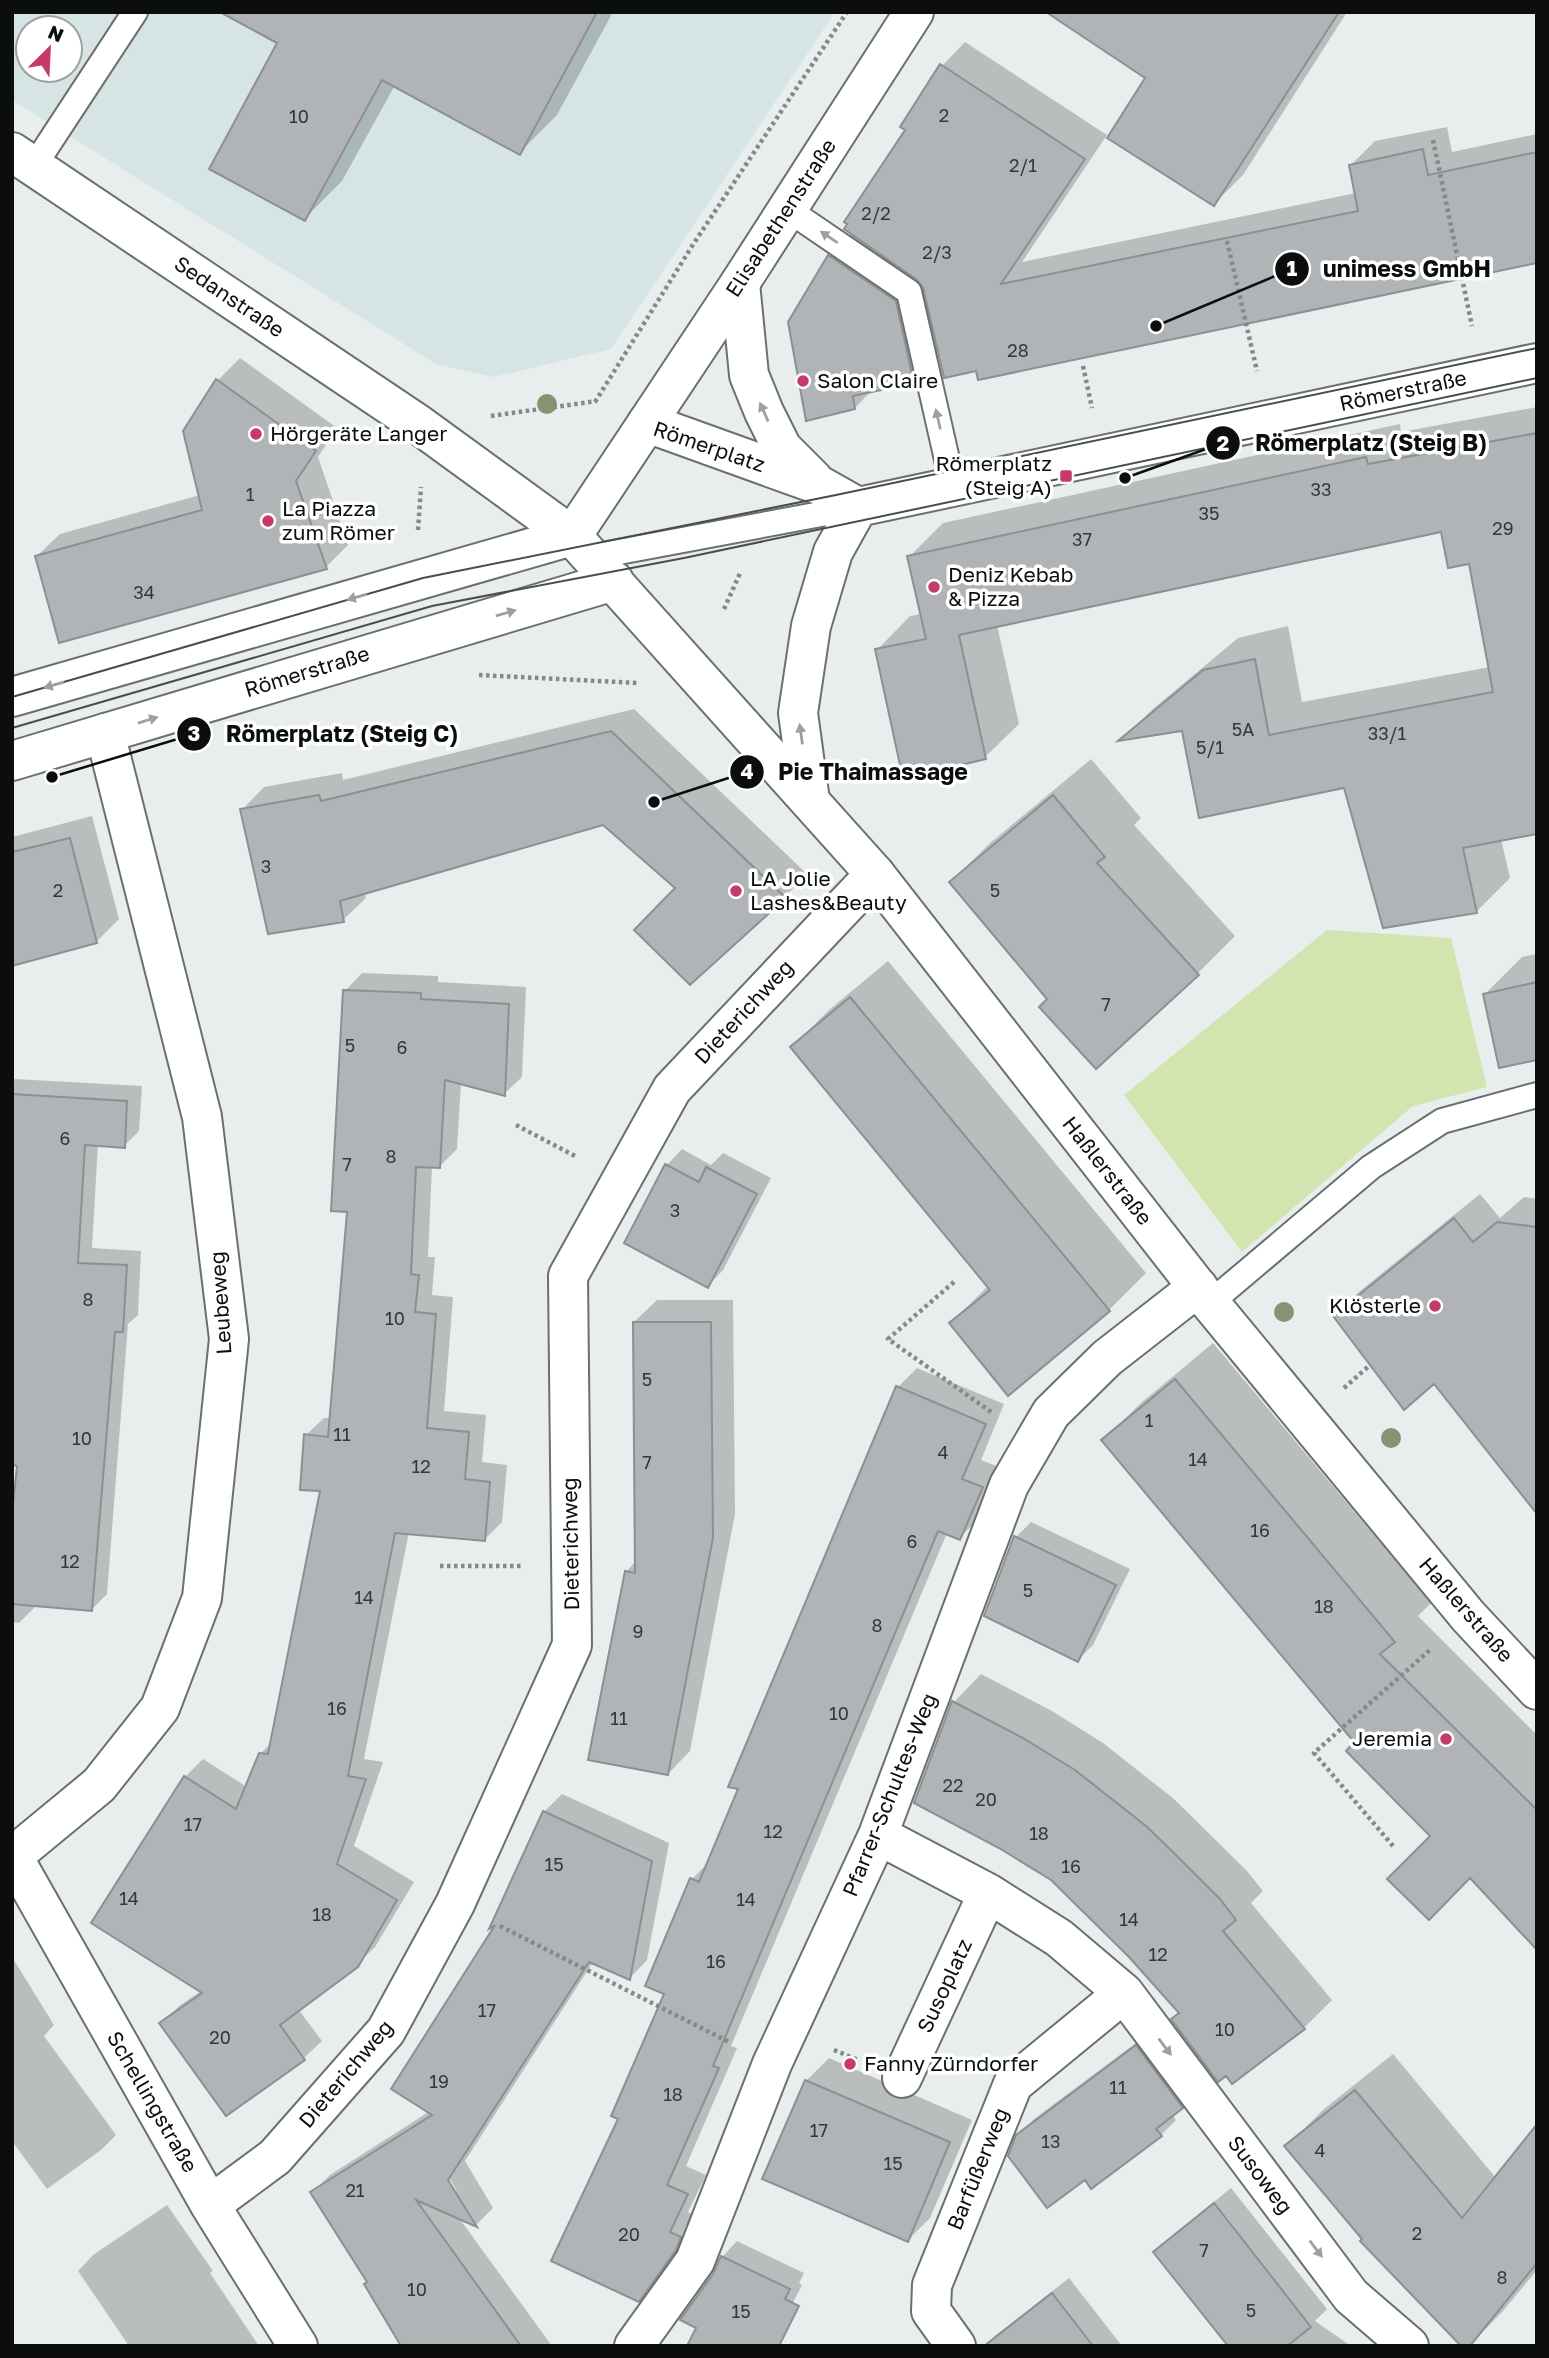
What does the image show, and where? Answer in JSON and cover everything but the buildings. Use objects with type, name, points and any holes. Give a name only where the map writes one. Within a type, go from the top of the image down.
[{"type":"street","name":"Elisabethenstraße","points":[[647,423],[914,12]]},
{"type":"street","name":"Sedanstraße","points":[[23,159],[444,443],[593,558]]},
{"type":"street","name":"Römerplatz","points":[[740,283],[749,375],[782,448],[819,485]]},
{"type":"street","name":"Römerstraße","points":[[858,507],[1537,363]]},
{"type":"street","name":"Römerplatz","points":[[593,558],[647,423],[819,485],[858,507]]},
{"type":"street","points":[[810,802],[799,713],[811,626],[833,552],[858,507]]},
{"type":"street","name":"Römerstraße","points":[[12,761],[440,632],[593,558]]},
{"type":"street","points":[[12,697],[423,578],[593,558]]},
{"type":"street","name":"Haßlerstraße","points":[[593,558],[875,874],[1204,1295],[1468,1616],[1537,1690]]},
{"type":"street","name":"Leubeweg","points":[[12,1856],[99,1785],[160,1708],[202,1598],[229,1339],[202,1117],[105,733]]},
{"type":"street","name":"Dieterichweg","points":[[210,2205],[275,2157],[386,2031],[455,1904],[572,1645],[569,1276],[672,1089],[875,874]]},
{"type":"street","name":"Pfarrer-Schultes-Weg","points":[[634,2346],[695,2261],[772,2064],[878,1835],[1009,1485],[1051,1413],[1107,1358],[1204,1295]]},
{"type":"street","points":[[878,1835],[988,1893],[1059,1938],[1124,1993]]},
{"type":"street","name":"Schellingstraße","points":[[12,1856],[210,2205],[298,2346]]},
{"type":"street","name":"Susoplatz","points":[[902,2078],[988,1893]]},
{"type":"street","name":"Barfüßerweg","points":[[956,2346],[931,2311],[932,2285],[1013,2084],[1124,1993]]},
{"type":"street","name":"Susoweg","points":[[1124,1993],[1351,2296],[1409,2346]]},
{"type":"lane","points":[[23,159],[135,12]]},
{"type":"lane","points":[[787,209],[909,292],[953,485]]},
{"type":"lane","points":[[593,558],[858,507]]},
{"type":"lane","points":[[1204,1295],[1381,1160],[1442,1122],[1537,1095]]},
{"type":"path","points":[[595,402],[694,243],[847,12]]},
{"type":"path","points":[[1433,139],[1483,374]]},
{"type":"path","points":[[1227,241],[1257,373]]},
{"type":"path","points":[[486,417],[605,400]]},
{"type":"path","points":[[418,531],[421,479]]},
{"type":"path","points":[[724,609],[745,564]]},
{"type":"path","points":[[467,675],[643,683]]},
{"type":"path","points":[[516,1125],[621,1181]]},
{"type":"path","points":[[954,1282],[888,1339],[1035,1442]]},
{"type":"path","points":[[1336,1395],[1370,1365]]},
{"type":"path","points":[[440,1566],[571,1567]]},
{"type":"path","points":[[1393,1846],[1314,1753],[1468,1616]]},
{"type":"path","points":[[455,1904],[772,2064]]},
{"type":"shaded area","points":[[12,12],[835,12],[611,349],[493,377],[436,364],[12,100]]},
{"type":"green space","points":[[1327,930],[1451,938],[1487,1087],[1413,1106],[1242,1252],[1124,1095]]},
{"type":"tram line","points":[[12,697],[423,578],[836,495],[1537,348]]},
{"type":"tram line","points":[[12,728],[432,606],[684,558],[1537,378]]},
{"type":"place","name":"unimess GmbH","points":[[1156,326]]},
{"type":"place","name":"Salon Claire","points":[[803,381]]},
{"type":"place","name":"Hörgeräte Langer","points":[[256,434]]},
{"type":"place","name":"Römerplatz (Steig A)","points":[[1066,476]]},
{"type":"place","name":"Römerplatz (Steig B)","points":[[1125,478]]},
{"type":"place","name":"La Piazza zum Römer","points":[[268,521]]},
{"type":"place","name":"Deniz Kebab & Pizza","points":[[934,587]]},
{"type":"place","name":"Römerplatz (Steig C)","points":[[52,777]]},
{"type":"place","name":"Pie Thaimassage","points":[[654,802]]},
{"type":"place","name":"LA Jolie Lashes&Beauty","points":[[736,891]]},
{"type":"place","name":"Klösterle","points":[[1435,1306]]},
{"type":"place","name":"Jeremia","points":[[1446,1739]]},
{"type":"place","name":"Fanny Zürndorfer","points":[[850,2064]]}]
